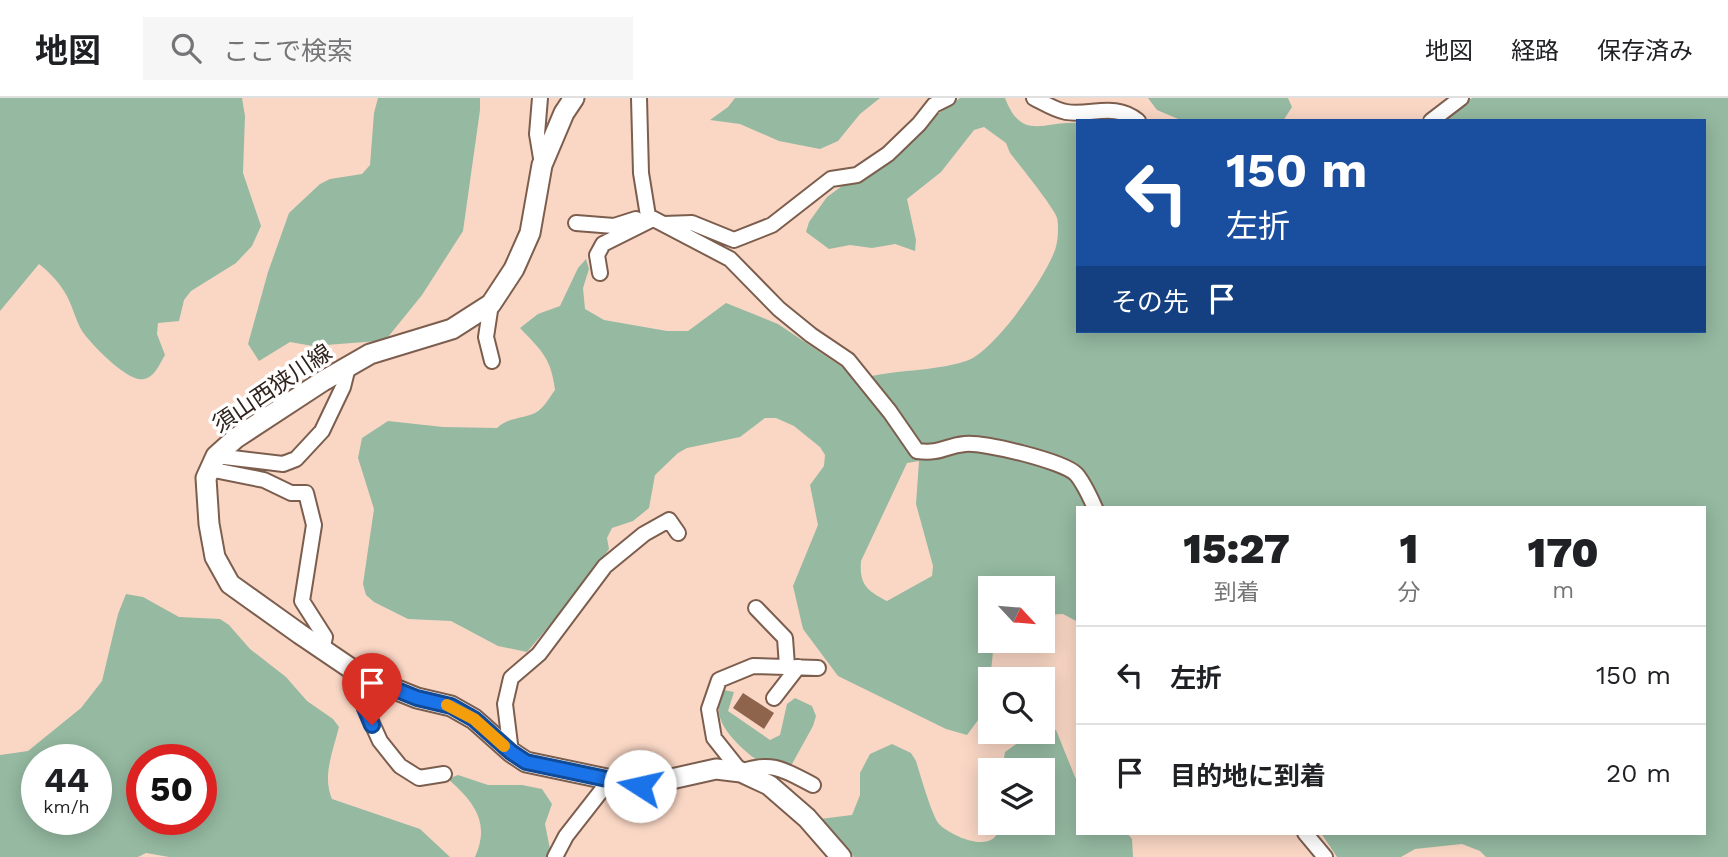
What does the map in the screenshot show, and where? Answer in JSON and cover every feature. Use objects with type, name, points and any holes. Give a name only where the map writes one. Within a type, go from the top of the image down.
[{"type":"main road","name":"須山西狭川線","points":[[213,463],[236,438],[370,354],[452,329],[491,304],[514,269],[530,233],[542,166],[564,113],[574,98]]},
{"type":"main road","points":[[213,463],[206,478],[209,524],[215,557],[230,584],[362,676],[417,698],[451,706],[474,719],[526,762],[640,786],[716,769],[741,772],[769,785],[807,818],[841,857]]},
{"type":"street","points":[[540,98],[537,134],[542,166]]},
{"type":"street","points":[[639,98],[641,173],[654,220],[730,259],[779,309],[848,360],[917,451],[935,453],[965,444],[997,447],[1054,462],[1075,473],[1094,506]]},
{"type":"street","points":[[576,223],[614,226],[654,220],[692,223],[734,240],[772,225],[831,179],[857,175],[888,154],[919,124],[933,105],[948,98]]},
{"type":"street","points":[[1034,98],[1066,112],[1112,110],[1130,114],[1136,119]]},
{"type":"street","points":[[1434,119],[1461,98]]},
{"type":"street","points":[[600,273],[597,255],[603,244],[654,220]]},
{"type":"street","points":[[491,304],[486,337],[492,361]]},
{"type":"street","points":[[213,463],[283,464],[296,460],[322,431],[343,387],[348,367]]},
{"type":"street","points":[[213,463],[264,480],[291,493],[306,494],[314,525],[302,601],[325,637],[322,650]]},
{"type":"street","points":[[511,752],[505,704],[511,678],[539,654],[605,566],[645,534],[669,520],[678,533]]},
{"type":"street","points":[[756,608],[785,638],[792,666],[774,698]]},
{"type":"street","points":[[813,785],[782,769],[757,766],[741,772],[714,738],[709,709],[719,680],[753,666],[818,668]]},
{"type":"street","points":[[362,676],[365,708],[380,741],[400,766],[419,778],[444,774]]},
{"type":"street","points":[[555,857],[566,836],[608,781]]},
{"type":"street","points":[[1307,835],[1325,857]]},
{"type":"green space","points":[[0,98],[242,98],[245,116],[243,173],[261,226],[252,246],[236,263],[191,291],[184,300],[179,321],[158,323],[157,334],[165,355],[148,378],[137,379],[129,375],[93,345],[82,331],[61,287],[39,264],[0,311]]},
{"type":"green space","points":[[378,98],[480,98],[463,231],[422,295],[388,337],[378,341],[313,346],[290,342],[259,361],[248,344],[268,272],[289,213],[320,184],[330,179],[362,174],[370,165],[374,113]]},
{"type":"green space","points":[[735,98],[880,98],[860,114],[838,141],[820,149],[779,141],[740,124],[710,120],[728,107]]},
{"type":"green space","points":[[960,98],[1005,98],[1012,112],[1026,125],[1076,123],[1076,333],[1706,333],[1706,119],[1440,119],[1458,104],[1473,98],[1728,98],[1728,857],[1486,857],[1480,851],[1462,844],[1415,849],[1401,857],[1337,857],[1322,835],[1706,835],[1706,506],[1076,506],[1076,621],[1063,614],[1055,614],[1055,576],[978,576],[978,653],[993,653],[991,667],[978,667],[978,720],[967,735],[946,729],[838,676],[803,629],[793,586],[818,525],[810,485],[824,466],[825,455],[820,447],[794,426],[776,418],[765,418],[740,437],[687,448],[678,453],[655,475],[649,508],[633,521],[612,528],[607,538],[609,549],[582,587],[527,652],[498,646],[451,621],[408,619],[374,602],[366,595],[363,584],[374,509],[358,458],[362,438],[388,421],[443,427],[497,428],[538,411],[555,390],[553,379],[548,362],[520,328],[538,314],[560,306],[578,268],[586,259],[589,269],[583,288],[585,309],[604,320],[667,331],[688,331],[726,303],[778,324],[860,379],[953,365],[977,355],[1017,313],[1041,278],[1055,250],[1058,230],[1055,213],[1010,153],[1006,143],[984,127],[974,130],[941,172],[907,199],[916,240],[915,251],[895,244],[872,248],[850,245],[829,249],[806,232],[809,222],[827,197],[846,183],[886,165],[928,121]],"holes":[[[919,461],[916,504],[933,566],[932,576],[887,601],[863,582],[861,561],[907,463]]]},
{"type":"green space","points":[[1148,98],[1288,98],[1292,107],[1284,119],[1178,119],[1157,110]]},
{"type":"green space","points":[[126,594],[143,597],[179,617],[220,619],[229,625],[250,649],[286,677],[307,701],[333,719],[339,727],[328,772],[332,799],[420,829],[450,857],[169,857],[146,853],[138,857],[0,857],[0,755],[21,752],[21,835],[112,835],[112,744],[37,744],[81,708],[102,681],[118,614]]},
{"type":"green space","points":[[724,690],[734,692],[728,711],[770,740],[780,735],[787,704],[795,698],[812,706],[816,716],[813,726],[787,773],[756,759],[727,731],[719,712]]},
{"type":"green space","points":[[1056,730],[1076,778],[1076,835],[1129,835],[1132,839],[1133,857],[854,857],[820,819],[852,815],[860,795],[860,773],[870,754],[892,744],[911,753],[936,820],[954,835],[984,842],[995,835],[1055,835],[1055,758],[1004,758],[1005,752],[1016,744],[1055,744]]},
{"type":"green space","points":[[458,775],[488,785],[522,785],[542,789],[552,804],[545,824],[551,854],[549,857],[475,857],[481,833],[480,823],[472,804],[448,779]]},
{"type":"building","points":[[743,693],[774,713],[764,729],[733,708]]},
{"type":"slow traffic","points":[[447,705],[474,719],[504,746]]},
{"type":"route","points":[[372,725],[365,708],[362,676],[417,698],[451,706],[474,719],[526,762],[640,786]]}]
